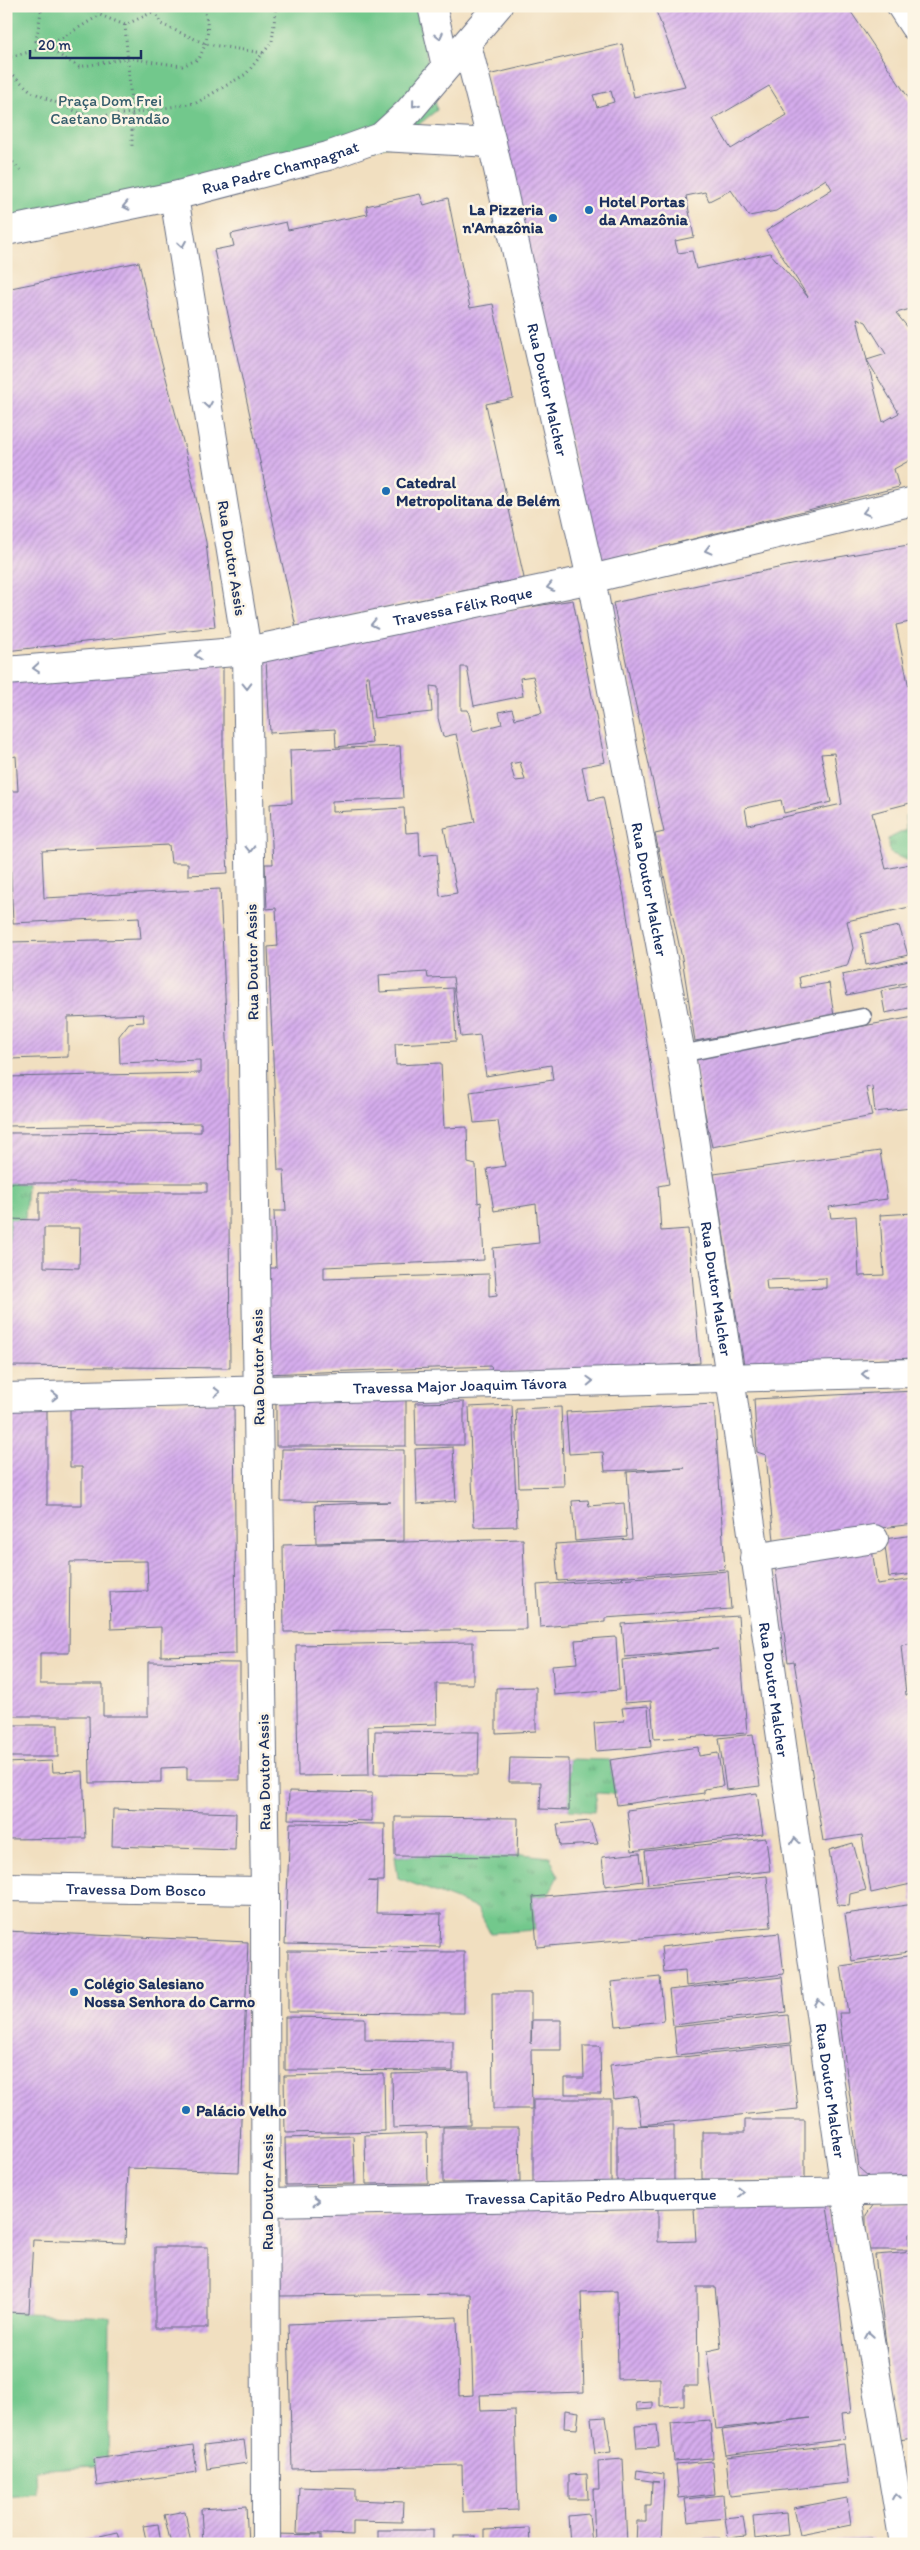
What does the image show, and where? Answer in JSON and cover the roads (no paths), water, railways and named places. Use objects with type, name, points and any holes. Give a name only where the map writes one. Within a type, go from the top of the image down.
[{"type":"street","points":[[432,6],[446,66]]},
{"type":"street","name":"Rua Padre Champagnat","points":[[6,231],[174,196],[328,156],[381,137],[408,112],[446,66],[467,46],[498,6]]},
{"type":"street","points":[[902,6],[914,26]]},
{"type":"street","name":"Rua Doutor Malcher","points":[[467,46],[492,143],[591,579],[681,1054],[730,1377],[754,1558],[845,2190],[904,2544]]},
{"type":"street","points":[[381,137],[492,143]]},
{"type":"street","name":"Rua Doutor Assis","points":[[174,196],[247,651],[265,1891],[267,2202],[266,2544]]},
{"type":"street","name":"Travessa Félix Roque","points":[[6,671],[247,651],[591,579],[914,501]]},
{"type":"street","name":"Travessa Major Joaquim Távora","points":[[6,1397],[914,1373]]},
{"type":"street","points":[[754,1558],[874,1539]]},
{"type":"street","name":"Travessa Dom Bosco","points":[[6,1887],[265,1891]]},
{"type":"street","name":"Travessa Capitão Pedro Albuquerque","points":[[267,2202],[914,2190]]},
{"type":"lane","points":[[681,1054],[862,1017]]},
{"type":"place","name":"Hotel Portas da Amazônia","points":[[589,210]]},
{"type":"place","name":"La Pizzeria n'Amazônia","points":[[553,218]]},
{"type":"place","name":"Catedral Metropolitana de Belém","points":[[386,491]]},
{"type":"place","name":"Colégio Salesiano Nossa Senhora do Carmo","points":[[74,1992]]},
{"type":"place","name":"Palácio Velho","points":[[186,2110]]},
{"type":"park label","name":"Praça Dom Frei Caetano Brandão","points":[[110,109]]}]
